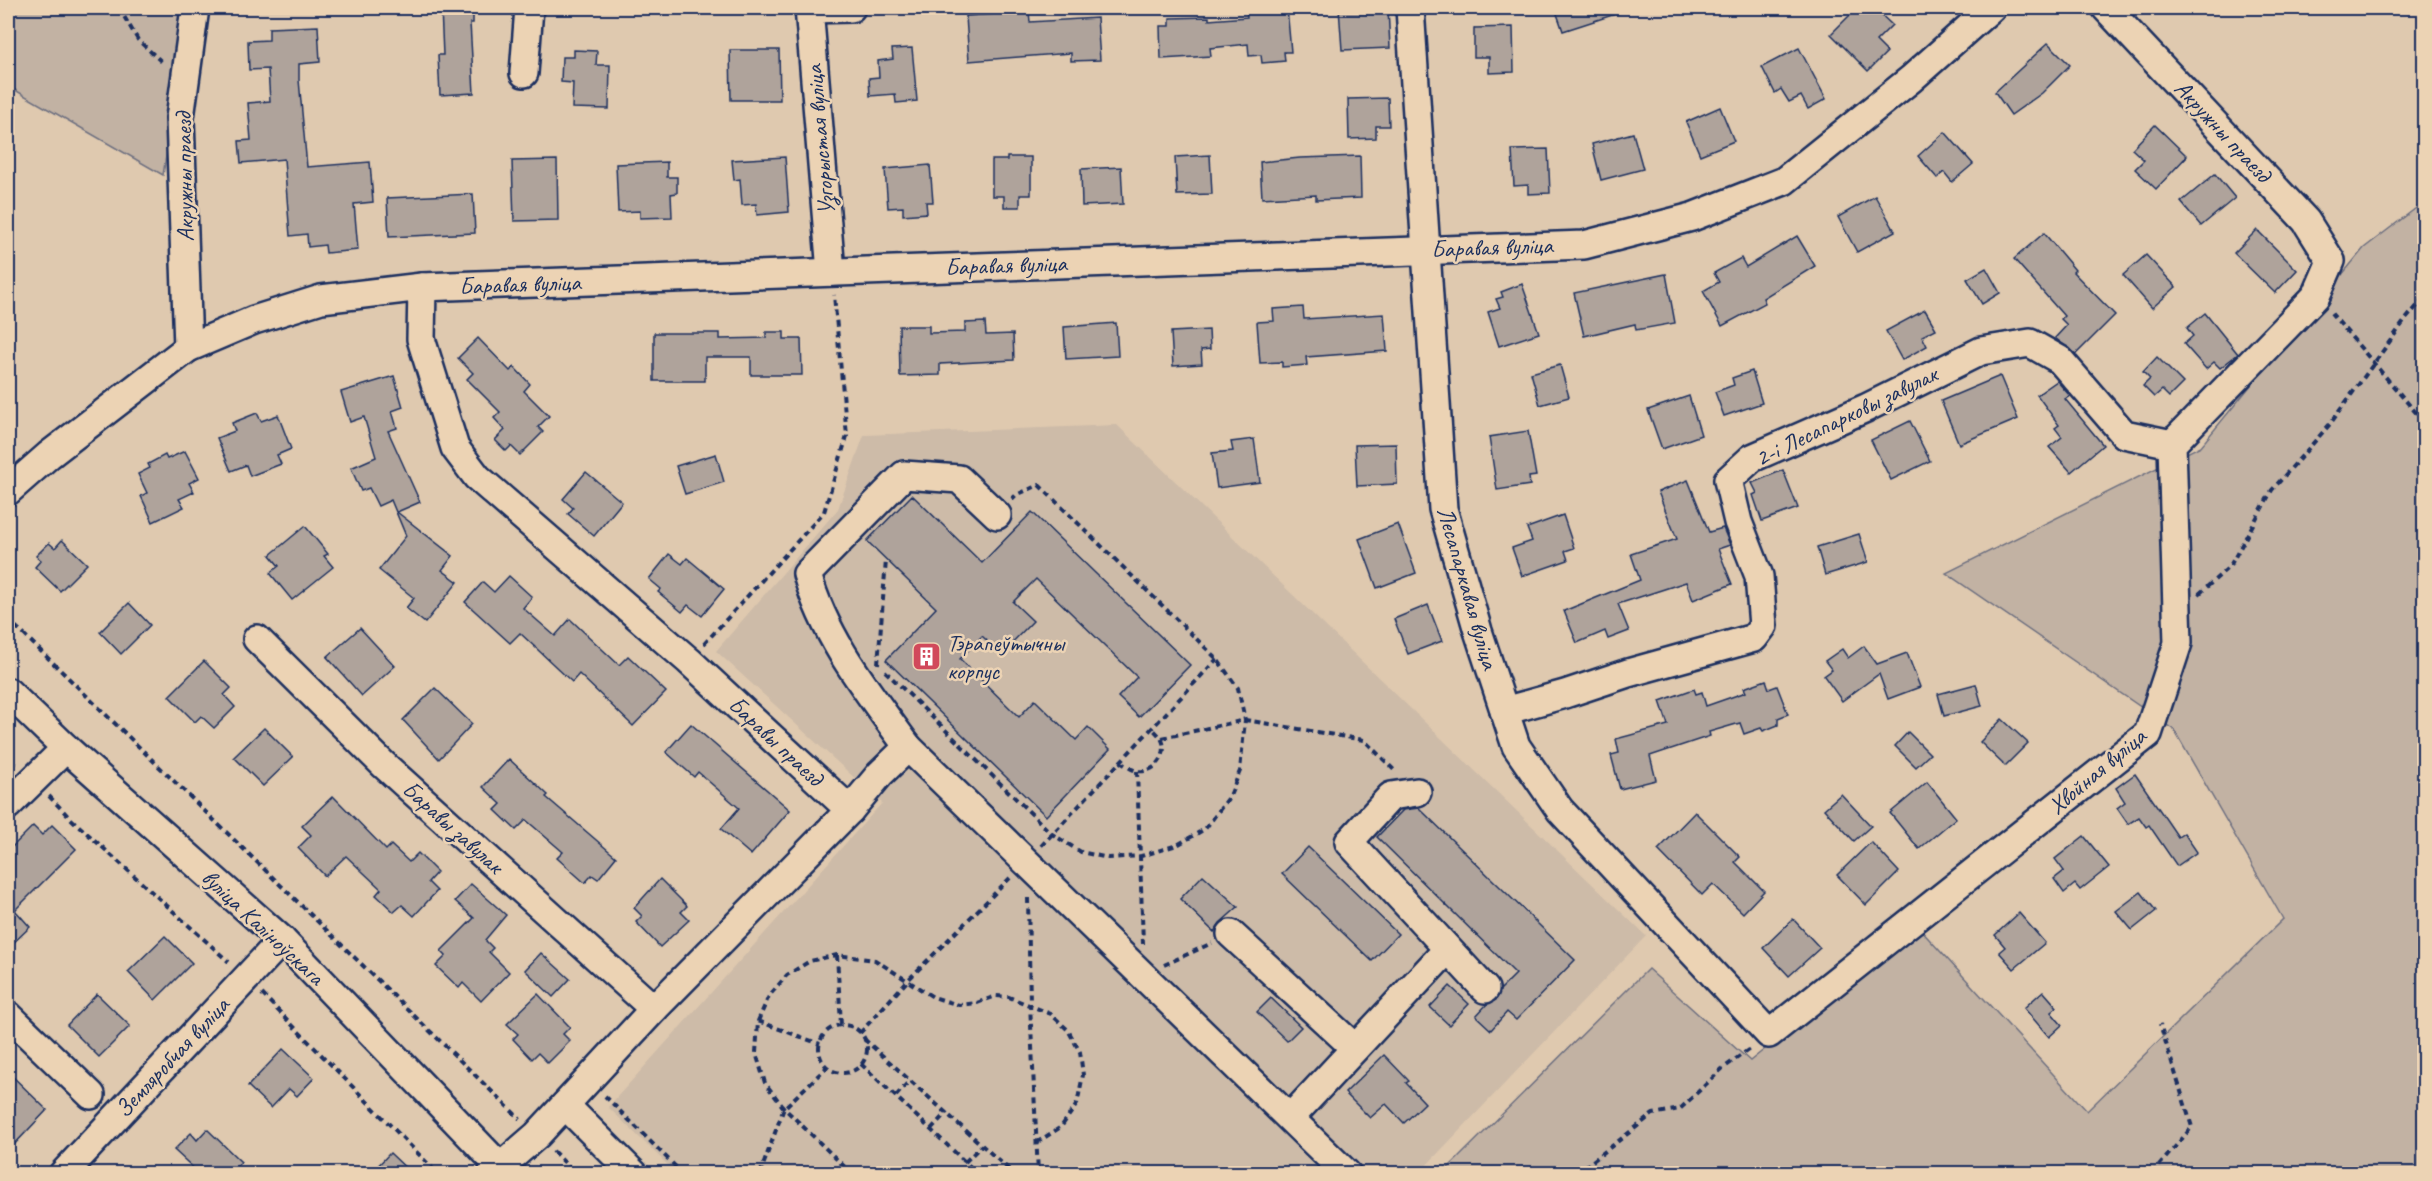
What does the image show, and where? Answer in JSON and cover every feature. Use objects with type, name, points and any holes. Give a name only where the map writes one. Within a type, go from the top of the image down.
[{"type":"street","name":"Акружны праезд","points":[[188,348],[180,118],[195,8]]},
{"type":"street","points":[[524,72],[529,8]]},
{"type":"street","points":[[808,8],[851,8]]},
{"type":"street","name":"Узгорыстая вуліца","points":[[808,8],[831,272]]},
{"type":"street","name":"Лесапаркавая вуліца","points":[[1410,8],[1443,509],[1478,631],[1516,747],[1560,810],[1769,1034]]},
{"type":"street","name":"Баравая вуліца","points":[[8,491],[49,455],[188,348],[254,320],[321,298],[422,287],[1584,245],[1692,217],[1784,181],[1911,79],[1991,8]]},
{"type":"street","name":"Акружны праезд","points":[[2106,8],[2306,220],[2331,261],[2316,296]]},
{"type":"street","name":"Баравы праезд","points":[[422,287],[421,339],[455,448],[486,484],[689,661],[850,810]]},
{"type":"street","points":[[2172,444],[2316,296]]},
{"type":"street","name":"2-і Лесапарковы завулак","points":[[1504,711],[1754,638],[1763,626],[1759,576],[1738,522],[1728,480],[1752,458],[1866,408],[1981,351],[2030,343],[2060,360],[2124,434],[2172,444]]},
{"type":"street","name":"Хвойная вуліца","points":[[1769,1034],[2148,734],[2178,643],[2172,444]]},
{"type":"street","points":[[997,515],[959,479],[904,476],[807,574],[830,632],[857,676],[908,747],[1347,1173]]},
{"type":"street","name":"Баравы завулак","points":[[257,639],[384,765],[654,1009]]},
{"type":"street","name":"вуліца Каліноўскага","points":[[8,692],[66,748],[282,940],[499,1171]]},
{"type":"street","points":[[499,1171],[537,1135],[654,1009],[850,810],[880,774],[908,747]]},
{"type":"street","points":[[8,805],[66,748]]},
{"type":"street","points":[[1417,792],[1391,796],[1349,842],[1485,989]]},
{"type":"street","points":[[1231,934],[1355,1048]]},
{"type":"street","name":"Земляробчая вуліца","points":[[63,1173],[282,940]]},
{"type":"street","points":[[1291,1117],[1447,950]]},
{"type":"street","points":[[8,1016],[91,1095]]},
{"type":"street","points":[[565,1105],[634,1173]]},
{"type":"path","points":[[119,8],[138,40],[185,82]]},
{"type":"path","points":[[689,661],[824,512],[847,436],[831,272]]},
{"type":"path","points":[[2316,296],[2424,422]]},
{"type":"path","points":[[2177,616],[2230,566],[2272,490],[2330,424],[2424,298]]},
{"type":"path","points":[[886,560],[878,665],[1052,834],[1081,852],[1108,858],[1141,856],[1177,845],[1205,829],[1230,796],[1240,771],[1245,720],[1238,688],[1217,659],[1039,485],[1016,495],[997,515]]},
{"type":"path","points":[[8,618],[576,1173]]},
{"type":"path","points":[[860,1033],[908,980],[1027,861],[1153,729],[1217,659]]},
{"type":"path","points":[[1162,738],[1245,720],[1364,740],[1417,792]]},
{"type":"path","points":[[1120,762],[1137,771],[1148,770],[1159,763],[1165,751],[1162,738],[1153,729]]},
{"type":"path","points":[[8,756],[68,816],[246,978],[438,1173]]},
{"type":"path","points":[[1137,771],[1144,974],[1231,934]]},
{"type":"path","points":[[1028,896],[1030,1004],[1038,1173]]},
{"type":"path","points":[[837,955],[841,1025]]},
{"type":"path","points":[[852,1173],[784,1108],[765,1083],[756,1053],[758,1021],[769,996],[787,975],[810,961],[837,955],[875,960],[933,997],[959,1005],[977,1003],[996,996],[1009,997],[1051,1014],[1068,1030],[1080,1052],[1083,1075],[1077,1104],[1060,1127],[1036,1143]]},
{"type":"path","points":[[758,1021],[820,1044]]},
{"type":"path","points":[[2152,1173],[2192,1127],[2160,1024]]},
{"type":"path","points":[[864,1039],[866,1052],[861,1064],[849,1072],[834,1071],[827,1067],[820,1057],[820,1044],[827,1031],[841,1025],[855,1029],[1014,1173]]},
{"type":"path","points":[[1576,1173],[1653,1114],[1680,1109],[1722,1069],[1769,1034]]},
{"type":"path","points":[[861,1064],[978,1173]]},
{"type":"path","points":[[760,1173],[784,1108],[827,1067]]},
{"type":"path","points":[[896,1096],[910,1080]]},
{"type":"path","points":[[598,1089],[683,1173]]},
{"type":"path","points":[[930,1129],[947,1112]]},
{"type":"path","points":[[965,1162],[982,1144]]},
{"type":"shaded area","points":[[8,8],[189,8],[163,175],[8,86]]},
{"type":"shaded area","points":[[2424,202],[2424,1173],[1442,1174],[1648,969],[1750,1061],[1917,926],[2087,1111],[2283,919],[2174,730],[1946,573],[2201,446],[2364,248]]},
{"type":"shaded area","points":[[1117,425],[1646,936],[1419,1173],[676,1173],[608,1107],[882,803],[716,651],[838,509],[864,435]]},
{"type":"building","points":[[441,8],[473,8],[473,23],[470,23],[474,93],[440,95],[438,55],[443,55]]},
{"type":"building","points":[[1246,8],[1287,8],[1291,52],[1284,52],[1285,61],[1262,63],[1261,55],[1249,56],[1248,44],[1210,48],[1211,56],[1161,59],[1160,26],[1170,26],[1170,18],[1209,17],[1209,20],[1247,17]]},
{"type":"building","points":[[1339,8],[1388,8],[1390,48],[1342,50]]},
{"type":"building","points":[[1555,8],[1625,8],[1625,11],[1563,31]]},
{"type":"building","points":[[1857,8],[1874,8],[1892,25],[1876,41],[1887,52],[1868,71],[1831,34]]},
{"type":"building","points":[[1029,12],[1030,22],[1097,18],[1100,60],[1071,61],[1071,53],[969,61],[966,16]]},
{"type":"building","points":[[318,26],[320,62],[299,64],[307,167],[370,162],[373,202],[354,204],[358,250],[326,253],[325,245],[308,247],[307,234],[290,236],[284,159],[241,163],[239,141],[251,140],[248,103],[270,101],[268,69],[249,70],[248,41],[269,40],[269,28]]},
{"type":"building","points":[[1513,27],[1514,72],[1489,73],[1489,57],[1474,57],[1474,28]]},
{"type":"building","points":[[2048,43],[2070,65],[2042,93],[2011,115],[1995,92]]},
{"type":"building","points":[[912,48],[917,101],[896,103],[895,94],[870,96],[869,78],[879,77],[878,61],[893,59],[892,49]]},
{"type":"building","points":[[1799,48],[1826,99],[1808,109],[1801,96],[1789,102],[1781,89],[1775,93],[1762,67]]},
{"type":"building","points":[[574,50],[597,51],[596,65],[610,65],[609,109],[572,108],[573,83],[561,82],[562,57],[574,57]]},
{"type":"building","points":[[730,50],[779,50],[780,100],[731,100]]},
{"type":"building","points":[[1388,98],[1389,126],[1376,126],[1376,138],[1349,139],[1348,99]]},
{"type":"building","points":[[1720,107],[1734,141],[1700,155],[1686,122]]},
{"type":"building","points":[[2155,125],[2187,156],[2156,189],[2135,169],[2144,160],[2132,149]]},
{"type":"building","points":[[1945,132],[1973,164],[1952,182],[1944,172],[1937,178],[1918,156]]},
{"type":"building","points":[[1633,133],[1643,169],[1601,180],[1592,144]]},
{"type":"building","points":[[1548,149],[1550,193],[1528,194],[1528,185],[1514,186],[1512,150]]},
{"type":"building","points":[[1210,155],[1212,194],[1177,195],[1175,157]]},
{"type":"building","points":[[1360,156],[1361,198],[1316,200],[1316,195],[1262,198],[1260,162]]},
{"type":"building","points":[[785,157],[789,212],[757,215],[756,204],[742,205],[740,179],[734,180],[732,160]]},
{"type":"building","points":[[1007,157],[1031,157],[1031,195],[1020,195],[1020,207],[1004,207],[1004,196],[992,196],[992,160],[1007,160]]},
{"type":"building","points":[[557,160],[558,220],[514,221],[512,161]]},
{"type":"building","points":[[667,162],[667,177],[677,177],[677,193],[671,194],[672,217],[640,218],[640,211],[618,212],[616,164]]},
{"type":"building","points":[[930,165],[933,202],[926,202],[927,213],[903,215],[903,207],[888,208],[885,169]]},
{"type":"building","points":[[1121,167],[1123,204],[1082,206],[1081,169]]},
{"type":"building","points":[[2215,174],[2235,198],[2201,226],[2181,202]]},
{"type":"building","points":[[473,194],[475,233],[389,237],[387,198]]},
{"type":"building","points":[[1875,196],[1895,231],[1857,252],[1838,217]]},
{"type":"building","points":[[2257,230],[2297,270],[2275,293],[2234,253]]},
{"type":"building","points":[[2044,233],[2075,270],[2073,272],[2115,315],[2076,354],[2055,338],[2067,325],[2061,319],[2064,316],[2014,259]]},
{"type":"building","points":[[1797,236],[1815,266],[1763,298],[1765,303],[1722,326],[1703,291],[1719,282],[1714,273],[1741,258],[1746,267]]},
{"type":"building","points":[[2146,255],[2176,287],[2152,308],[2123,275]]},
{"type":"building","points":[[1986,268],[2000,293],[1982,304],[1967,279]]},
{"type":"building","points":[[1666,274],[1675,323],[1636,330],[1635,324],[1584,336],[1574,293]]},
{"type":"building","points":[[1522,284],[1539,333],[1499,346],[1488,312],[1500,308],[1496,299],[1503,297],[1501,292]]},
{"type":"building","points":[[1303,307],[1304,319],[1384,314],[1387,351],[1306,357],[1307,365],[1282,367],[1282,362],[1260,363],[1257,322],[1274,321],[1273,309]]},
{"type":"building","points":[[1925,310],[1936,329],[1922,336],[1927,346],[1902,360],[1886,331]]},
{"type":"building","points":[[2205,313],[2238,354],[2220,368],[2214,362],[2206,369],[2184,344],[2193,336],[2187,328]]},
{"type":"building","points":[[985,322],[986,335],[1013,334],[1014,360],[940,364],[940,375],[900,376],[899,326],[929,326],[929,333],[965,332],[965,323]]},
{"type":"building","points":[[1116,323],[1118,356],[1066,359],[1064,327]]},
{"type":"building","points":[[1209,330],[1210,349],[1201,350],[1202,364],[1173,366],[1171,332]]},
{"type":"building","points":[[766,332],[784,332],[784,339],[801,339],[802,375],[751,375],[751,357],[705,357],[705,381],[654,381],[654,333],[720,333],[720,339],[766,338]]},
{"type":"building","points":[[478,338],[510,371],[514,367],[530,384],[524,391],[549,416],[538,427],[543,432],[520,455],[511,446],[506,451],[495,440],[505,430],[494,418],[500,412],[467,379],[473,373],[458,358]]},
{"type":"building","points":[[2157,357],[2183,383],[2169,397],[2162,390],[2154,397],[2143,386],[2150,379],[2143,372]]},
{"type":"building","points":[[1560,365],[1569,397],[1540,405],[1531,373]]},
{"type":"building","points":[[1752,371],[1762,403],[1724,416],[1715,392],[1734,385],[1732,378]]},
{"type":"building","points":[[394,376],[403,407],[392,411],[397,428],[388,431],[420,502],[397,512],[453,556],[442,570],[458,582],[425,623],[406,608],[414,598],[379,570],[406,536],[391,500],[378,506],[369,488],[361,491],[351,468],[376,457],[364,417],[350,422],[341,392]]},
{"type":"building","points":[[2000,376],[2018,419],[1959,444],[1941,401]]},
{"type":"building","points":[[2057,381],[2070,396],[2065,399],[2103,445],[2071,472],[2049,447],[2062,437],[2055,428],[2059,425],[2037,395]]},
{"type":"building","points":[[1689,396],[1701,435],[1662,449],[1648,410]]},
{"type":"building","points":[[257,413],[261,421],[278,415],[291,449],[277,455],[281,464],[250,476],[246,465],[231,471],[217,438],[235,431],[232,423]]},
{"type":"building","points":[[1910,421],[1930,461],[1891,480],[1871,440]]},
{"type":"building","points":[[1528,431],[1536,476],[1529,477],[1530,485],[1497,490],[1489,437]]},
{"type":"building","points":[[1254,439],[1260,482],[1217,488],[1212,453],[1233,451],[1231,442]]},
{"type":"building","points":[[1396,444],[1397,484],[1357,486],[1355,445]]},
{"type":"building","points":[[185,451],[199,478],[189,483],[194,492],[179,499],[184,507],[153,522],[141,496],[147,493],[138,474],[150,468],[148,464],[165,455],[167,459]]},
{"type":"building","points":[[716,454],[724,482],[685,494],[676,466]]},
{"type":"building","points":[[1783,470],[1798,508],[1762,521],[1753,495],[1757,493],[1752,483]]},
{"type":"building","points":[[586,472],[622,502],[594,536],[568,514],[573,508],[563,499]]},
{"type":"building","points":[[1688,480],[1709,532],[1723,528],[1730,545],[1718,549],[1732,584],[1693,600],[1686,582],[1618,604],[1629,631],[1608,639],[1605,631],[1577,643],[1564,611],[1640,580],[1631,554],[1677,539],[1658,492]]},
{"type":"building","name":"Тэрапеўтычны корпус","points":[[912,495],[982,563],[1032,512],[1190,665],[1139,717],[1118,697],[1137,677],[1036,579],[1013,602],[1033,621],[1001,654],[982,636],[960,659],[1019,717],[1035,700],[1076,740],[1088,727],[1110,749],[1046,816],[886,660],[936,608],[867,541]]},
{"type":"building","points":[[1563,515],[1574,548],[1565,551],[1568,560],[1522,576],[1512,548],[1532,541],[1527,528]]},
{"type":"building","points":[[1398,524],[1416,573],[1377,588],[1359,539]]},
{"type":"building","points":[[305,526],[328,554],[324,556],[333,567],[292,600],[270,573],[279,566],[270,555]]},
{"type":"building","points":[[1859,534],[1868,562],[1825,575],[1817,547]]},
{"type":"building","points":[[62,540],[87,564],[60,591],[35,567],[41,560],[36,556],[49,543],[55,548]]},
{"type":"building","points":[[669,554],[682,564],[687,558],[724,589],[702,616],[688,605],[682,612],[658,592],[661,589],[649,579]]},
{"type":"building","points":[[509,576],[532,597],[523,608],[555,636],[570,619],[619,665],[628,656],[666,692],[633,726],[579,674],[572,682],[520,633],[510,643],[465,602],[483,582],[494,592]]},
{"type":"building","points":[[129,603],[150,625],[121,654],[100,632]]},
{"type":"building","points":[[1428,605],[1442,641],[1408,654],[1394,619]]},
{"type":"building","points":[[360,628],[395,666],[362,696],[327,657]]},
{"type":"building","points":[[1864,646],[1877,664],[1907,653],[1920,687],[1888,699],[1879,674],[1842,701],[1824,676],[1832,670],[1825,661],[1842,649],[1848,658]]},
{"type":"building","points":[[204,661],[231,688],[224,695],[235,707],[214,728],[201,716],[195,722],[169,696]]},
{"type":"building","points":[[1766,680],[1769,689],[1777,686],[1788,714],[1778,718],[1778,725],[1763,731],[1761,728],[1744,734],[1740,723],[1709,732],[1710,736],[1650,756],[1656,780],[1620,789],[1611,755],[1619,753],[1616,739],[1668,725],[1660,701],[1694,689],[1696,694],[1702,692],[1706,706],[1746,692],[1744,688]]},
{"type":"building","points":[[1976,684],[1982,706],[1944,716],[1938,694]]},
{"type":"building","points":[[435,688],[472,724],[439,759],[403,720]]},
{"type":"building","points":[[2002,719],[2028,743],[2005,766],[1980,742]]},
{"type":"building","points":[[691,724],[790,810],[751,855],[721,829],[739,808],[698,772],[694,777],[666,752]]},
{"type":"building","points":[[264,728],[293,757],[263,786],[234,757]]},
{"type":"building","points":[[1908,732],[1930,754],[1916,767],[1895,746]]},
{"type":"building","points":[[509,759],[548,795],[546,797],[616,857],[598,879],[592,875],[585,883],[557,858],[563,852],[526,820],[516,830],[495,810],[501,804],[483,787]]},
{"type":"building","points":[[2135,774],[2178,837],[2184,833],[2197,852],[2177,866],[2149,825],[2146,827],[2139,817],[2128,824],[2117,808],[2125,802],[2116,788]]},
{"type":"building","points":[[1927,782],[1956,818],[1919,849],[1890,813]]},
{"type":"building","points":[[1841,794],[1871,826],[1854,841],[1824,809]]},
{"type":"building","points":[[333,796],[386,850],[391,845],[409,862],[418,853],[437,872],[428,882],[437,891],[414,916],[402,905],[394,912],[376,895],[381,889],[346,856],[325,876],[298,848],[311,835],[302,826]]},
{"type":"building","points":[[1419,808],[1575,960],[1516,1020],[1507,1012],[1491,1030],[1476,1016],[1487,1004],[1496,1000],[1500,990],[1516,974],[1377,837],[1403,810]]},
{"type":"building","points":[[1695,812],[1740,857],[1735,862],[1764,891],[1743,913],[1713,884],[1702,895],[1658,850]]},
{"type":"building","points":[[52,825],[76,849],[15,910],[30,927],[8,948],[8,851],[33,826],[42,835]]},
{"type":"building","points":[[2084,836],[2109,867],[2080,890],[2075,884],[2064,893],[2054,879],[2064,871],[2055,859]]},
{"type":"building","points":[[1871,842],[1899,872],[1866,905],[1837,875]]},
{"type":"building","points":[[1308,847],[1398,934],[1372,961],[1282,874]]},
{"type":"building","points":[[1203,875],[1238,907],[1220,923],[1214,932],[1180,899]]},
{"type":"building","points":[[660,879],[687,906],[681,912],[689,920],[660,947],[636,922],[642,916],[634,908]]},
{"type":"building","points":[[471,884],[506,915],[485,940],[493,948],[489,952],[509,972],[481,1001],[463,983],[459,988],[436,966],[446,956],[441,951],[474,918],[455,901]]},
{"type":"building","points":[[2141,892],[2156,911],[2132,930],[2116,911]]},
{"type":"building","points":[[2019,913],[2045,943],[2014,969],[1999,952],[2005,947],[1995,935]]},
{"type":"building","points":[[1793,919],[1820,948],[1789,976],[1763,948]]},
{"type":"building","points":[[165,936],[192,963],[155,1000],[128,972]]},
{"type":"building","points":[[541,953],[570,979],[553,997],[525,970]]},
{"type":"building","points":[[1450,986],[1469,1004],[1449,1025],[1430,1007]]},
{"type":"building","points":[[2043,991],[2057,1007],[2051,1012],[2062,1025],[2049,1037],[2024,1008]]},
{"type":"building","points":[[97,994],[130,1026],[99,1057],[67,1025]]},
{"type":"building","points":[[538,994],[570,1027],[563,1034],[570,1041],[548,1063],[538,1053],[532,1059],[513,1039],[518,1034],[507,1024]]},
{"type":"building","points":[[1271,998],[1301,1027],[1287,1041],[1257,1012]]},
{"type":"building","points":[[283,1049],[314,1078],[297,1096],[289,1089],[271,1108],[248,1086]]},
{"type":"building","points":[[1384,1055],[1409,1081],[1406,1083],[1425,1103],[1404,1123],[1386,1104],[1370,1118],[1345,1093]]},
{"type":"building","points":[[8,1072],[47,1110],[8,1151]]},
{"type":"building","points":[[207,1129],[241,1162],[230,1173],[199,1173],[174,1150],[191,1133],[197,1140]]},
{"type":"building","points":[[390,1153],[411,1173],[371,1173]]},
{"type":"place","name":"Тэрапеўтычны корпус","points":[[926,657]]}]
